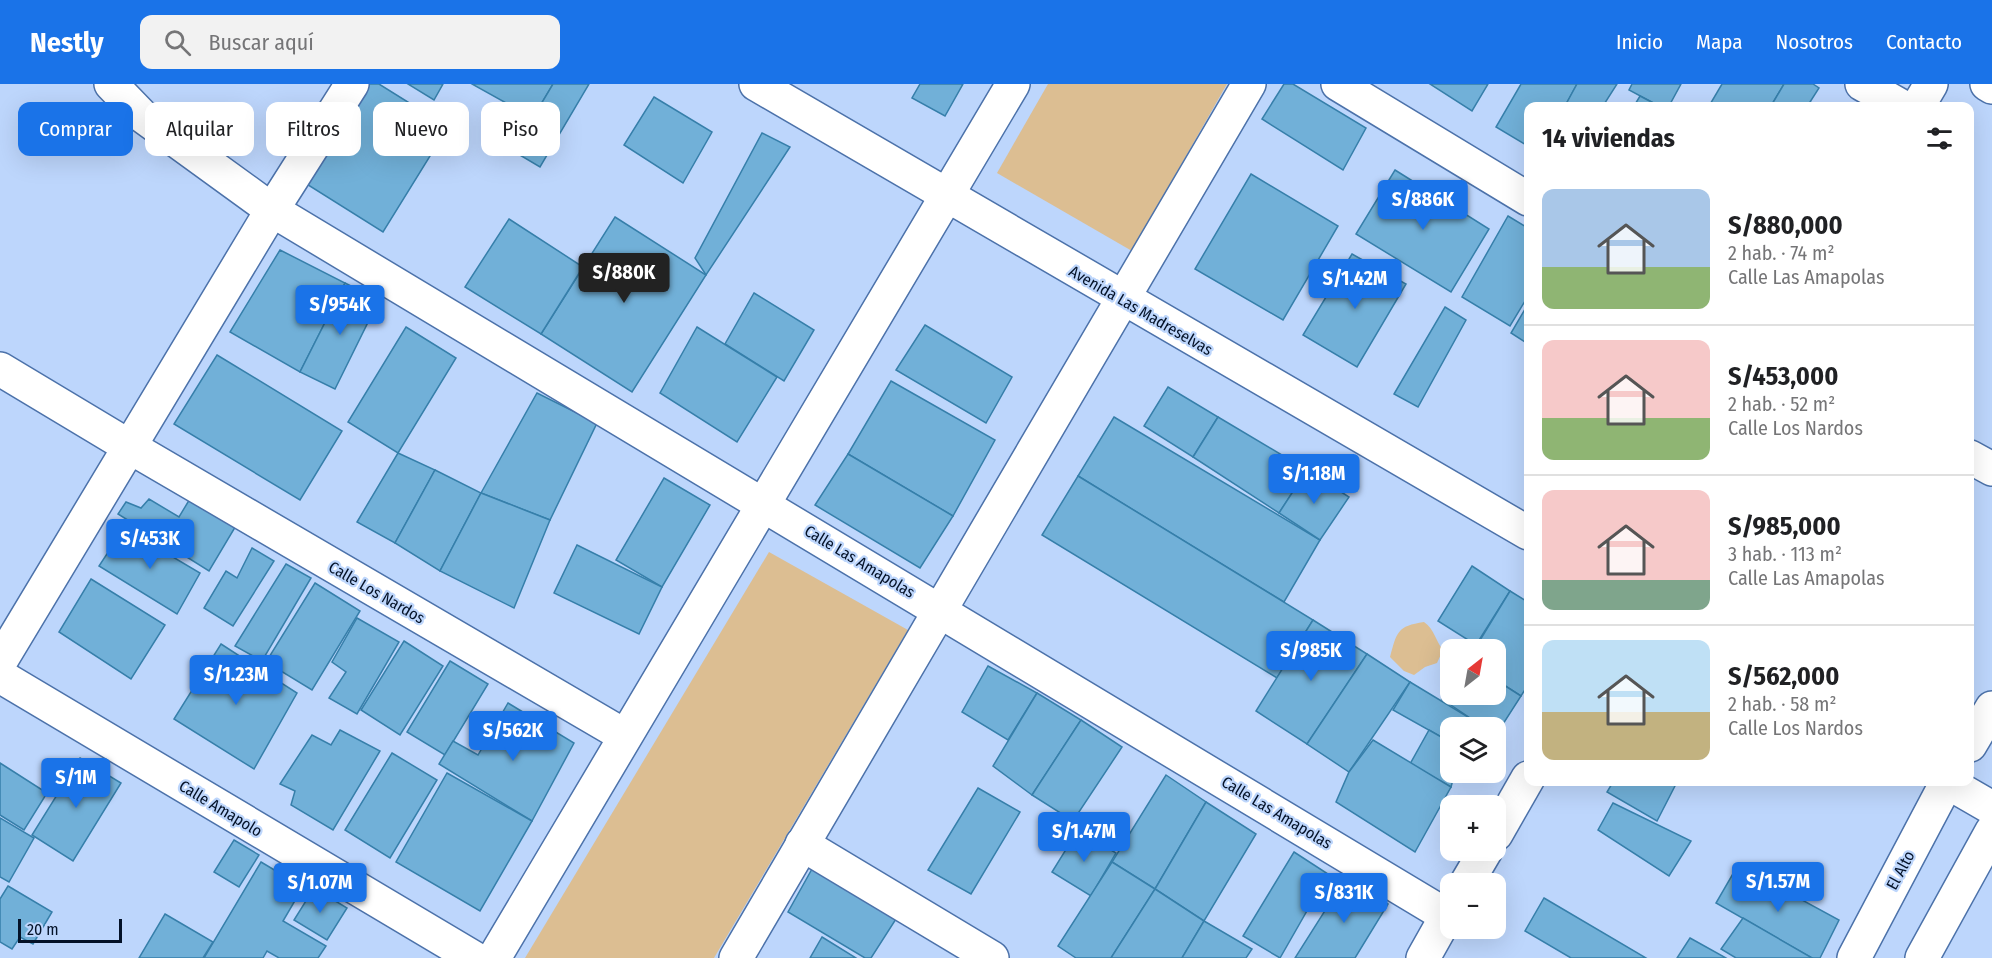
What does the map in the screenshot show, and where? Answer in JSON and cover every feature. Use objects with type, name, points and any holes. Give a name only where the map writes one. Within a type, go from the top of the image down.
[{"type":"street","name":"Calle Las Amapolas","points":[[111,84],[141,115],[272,210],[1440,908]]},
{"type":"street","points":[[0,662],[272,210],[352,84]]},
{"type":"street","name":"Avenida Las Madreselvas","points":[[756,84],[1524,531]]},
{"type":"street","points":[[494,958],[1013,84]]},
{"type":"street","points":[[736,958],[939,608],[1124,300],[1249,84]]},
{"type":"street","points":[[1338,84],[1524,197]]},
{"type":"street","points":[[1862,84],[1894,102]]},
{"type":"street","points":[[1920,102],[1931,84]]},
{"type":"street","points":[[1987,84],[1992,87]]},
{"type":"street","name":"Calle Los Nardos","points":[[0,369],[625,736]]},
{"type":"street","points":[[1974,458],[1992,469]]},
{"type":"street","name":"Calle Amapolo","points":[[0,676],[474,958]]},
{"type":"street","points":[[1974,738],[1992,708]]},
{"type":"street","points":[[1506,816],[1524,785]]},
{"type":"street","name":"El Alto","points":[[1854,958],[1945,786]]},
{"type":"street","points":[[1954,786],[1992,808]]},
{"type":"street","points":[[1922,958],[1992,831]]},
{"type":"street","points":[[802,844],[992,958]]},
{"type":"street","points":[[1423,958],[1440,929]]},
{"type":"shaded area","points":[[1048,84],[1227,84],[1132,251],[997,173]]},
{"type":"shaded area","points":[[769,552],[908,630],[714,958],[525,958]]},
{"type":"shaded area","points":[[1424,622],[1440,645],[1440,656],[1437,663],[1425,667],[1414,675],[1404,671],[1390,657],[1399,632],[1408,626]]},
{"type":"building","points":[[366,84],[379,84],[408,102],[373,102],[373,156],[430,156],[383,232],[305,183],[322,156],[361,156],[361,102],[355,102]]},
{"type":"building","points":[[408,84],[443,84],[434,100]]},
{"type":"building","points":[[472,84],[553,84],[542,102],[504,102]]},
{"type":"building","points":[[553,84],[589,84],[560,133],[560,102],[542,102]]},
{"type":"building","points":[[920,84],[963,84],[945,116],[912,98]]},
{"type":"building","points":[[1284,84],[1293,84],[1366,128],[1343,170],[1262,119]]},
{"type":"building","points":[[1430,84],[1488,84],[1472,111]]},
{"type":"building","points":[[1521,84],[1577,84],[1567,102],[1524,102],[1524,144],[1496,127]]},
{"type":"building","points":[[1577,84],[1617,84],[1606,102],[1567,102]]},
{"type":"building","points":[[1632,84],[1681,84],[1671,102],[1652,102],[1629,90]]},
{"type":"building","points":[[1722,84],[1784,84],[1773,102],[1711,102]]},
{"type":"building","points":[[1784,84],[1813,84],[1819,88],[1810,102],[1773,102]]},
{"type":"building","points":[[1640,96],[1651,102],[1636,102]]},
{"type":"building","points":[[654,97],[712,132],[683,183],[624,145]]},
{"type":"building","points":[[762,133],[790,147],[706,275],[695,258]]},
{"type":"building","points":[[521,156],[546,156],[540,167]]},
{"type":"building","points":[[1395,170],[1489,229],[1451,292],[1356,234]]},
{"type":"building","points":[[1251,174],[1338,226],[1283,320],[1195,269]]},
{"type":"building","points":[[1508,216],[1524,226],[1524,303],[1510,326],[1462,297]]},
{"type":"building","points":[[615,217],[706,275],[632,392],[541,334]]},
{"type":"building","points":[[509,219],[583,267],[541,334],[465,287]]},
{"type":"building","points":[[280,250],[345,283],[300,372],[230,332]]},
{"type":"building","points":[[1352,254],[1406,284],[1357,367],[1303,335]]},
{"type":"building","points":[[345,283],[379,300],[335,389],[300,372]]},
{"type":"building","points":[[754,293],[814,330],[784,381],[725,344]]},
{"type":"building","points":[[1445,307],[1466,320],[1418,407],[1394,394]]},
{"type":"building","points":[[1524,311],[1524,341],[1511,333]]},
{"type":"building","points":[[925,325],[1012,377],[986,423],[896,370]]},
{"type":"building","points":[[406,327],[456,358],[398,453],[348,422]]},
{"type":"building","points":[[697,327],[777,377],[737,442],[660,393]]},
{"type":"building","points":[[217,355],[342,431],[300,500],[174,424]]},
{"type":"building","points":[[891,381],[995,440],[953,516],[848,454]]},
{"type":"building","points":[[1168,387],[1218,417],[1193,457],[1144,426]]},
{"type":"building","points":[[537,393],[597,423],[550,520],[481,493]]},
{"type":"building","points":[[1114,417],[1320,540],[1284,602],[1078,476]]},
{"type":"building","points":[[1218,417],[1307,470],[1279,513],[1193,457]]},
{"type":"building","points":[[398,453],[435,470],[395,543],[357,522]]},
{"type":"building","points":[[848,454],[953,516],[920,568],[815,505]]},
{"type":"building","points":[[435,470],[481,493],[440,571],[395,543]]},
{"type":"building","points":[[1307,470],[1349,497],[1320,540],[1279,513]]},
{"type":"building","points":[[1078,476],[1313,620],[1277,678],[1042,535]]},
{"type":"building","points":[[664,478],[710,505],[662,587],[616,560]]},
{"type":"building","points":[[481,493],[550,520],[514,608],[440,571]]},
{"type":"building","points":[[191,497],[237,524],[209,571],[118,514],[126,502],[141,508],[149,499],[179,517]]},
{"type":"building","points":[[124,528],[200,573],[177,614],[99,566]]},
{"type":"building","points":[[577,545],[662,587],[639,634],[554,593]]},
{"type":"building","points":[[252,548],[274,561],[233,626],[204,608],[226,571],[237,578]]},
{"type":"building","points":[[286,564],[311,578],[262,661],[235,646]]},
{"type":"building","points":[[1472,566],[1510,591],[1480,639],[1466,639],[1438,621]]},
{"type":"building","points":[[91,579],[165,625],[131,679],[59,632]]},
{"type":"building","points":[[315,583],[360,611],[312,690],[266,662]]},
{"type":"building","points":[[1510,591],[1524,600],[1524,691],[1521,696],[1506,686],[1506,639],[1481,639]]},
{"type":"building","points":[[357,618],[399,642],[357,714],[329,698],[346,672],[332,662]]},
{"type":"building","points":[[1313,620],[1367,654],[1307,744],[1256,711]]},
{"type":"building","points":[[404,641],[443,666],[400,735],[361,710]]},
{"type":"building","points":[[221,644],[297,693],[254,769],[174,719]]},
{"type":"building","points":[[1367,654],[1410,682],[1349,772],[1307,744]]},
{"type":"building","points":[[450,661],[488,684],[445,755],[407,732]]},
{"type":"building","points":[[988,666],[1037,693],[1008,740],[962,712]]},
{"type":"building","points":[[1410,682],[1440,700],[1440,705],[1448,705],[1468,717],[1440,717],[1440,736],[1393,710]]},
{"type":"building","points":[[1506,686],[1521,696],[1506,719],[1506,717],[1469,717],[1451,705],[1506,705]]},
{"type":"building","points":[[1037,693],[1081,720],[1032,795],[993,766]]},
{"type":"building","points":[[508,703],[574,743],[532,821],[439,764],[453,741],[478,755]]},
{"type":"building","points":[[1081,720],[1122,747],[1073,821],[1032,795]]},
{"type":"building","points":[[340,730],[380,751],[333,830],[291,805],[295,791],[280,784],[312,735],[331,745]]},
{"type":"building","points":[[1429,730],[1440,736],[1440,781],[1410,764]]},
{"type":"building","points":[[1373,740],[1440,780],[1440,783],[1451,787],[1447,795],[1440,795],[1440,807],[1415,852],[1336,802],[1349,772]]},
{"type":"building","points":[[392,753],[437,780],[390,858],[345,830]]},
{"type":"building","points":[[80,758],[121,783],[73,861],[32,835]]},
{"type":"building","points":[[0,763],[47,793],[24,830],[0,815]]},
{"type":"building","points":[[447,773],[532,821],[480,911],[396,862]]},
{"type":"building","points":[[1166,775],[1206,802],[1155,889],[1112,862]]},
{"type":"building","points":[[1611,786],[1675,786],[1657,821],[1607,792]]},
{"type":"building","points":[[978,788],[1020,812],[971,894],[928,870]]},
{"type":"building","points":[[1206,802],[1256,834],[1204,921],[1155,889]]},
{"type":"building","points":[[1613,803],[1691,841],[1669,876],[1598,830]]},
{"type":"building","points":[[0,818],[34,838],[9,882],[0,877]]},
{"type":"building","points":[[1078,830],[1116,853],[1091,896],[1052,872]]},
{"type":"building","points":[[234,840],[259,855],[239,887],[214,872]]},
{"type":"building","points":[[1294,852],[1328,874],[1280,958],[1243,936]]},
{"type":"building","points":[[261,862],[303,887],[283,921],[326,946],[318,958],[279,958],[267,951],[263,958],[204,958]]},
{"type":"building","points":[[1112,862],[1155,889],[1111,958],[1076,958],[1058,946]]},
{"type":"building","points":[[1738,865],[1839,920],[1820,958],[1812,958],[1716,903]]},
{"type":"building","points":[[812,869],[896,919],[871,958],[865,958],[788,912]]},
{"type":"building","points":[[1345,879],[1388,904],[1355,958],[1295,958]]},
{"type":"building","points":[[8,886],[52,912],[33,944],[20,937],[12,949],[0,942],[0,899]]},
{"type":"building","points":[[314,888],[347,908],[327,940],[294,920]]},
{"type":"building","points":[[1155,889],[1204,921],[1182,958],[1111,958]]},
{"type":"building","points":[[1544,898],[1646,958],[1571,958],[1525,931]]},
{"type":"building","points":[[165,914],[213,942],[203,958],[139,958]]},
{"type":"building","points":[[1743,918],[1812,958],[1736,958],[1721,949]]},
{"type":"building","points":[[1204,921],[1252,949],[1246,958],[1182,958]]},
{"type":"building","points":[[822,937],[856,958],[810,958]]},
{"type":"building","points":[[1690,938],[1726,958],[1677,958]]}]
